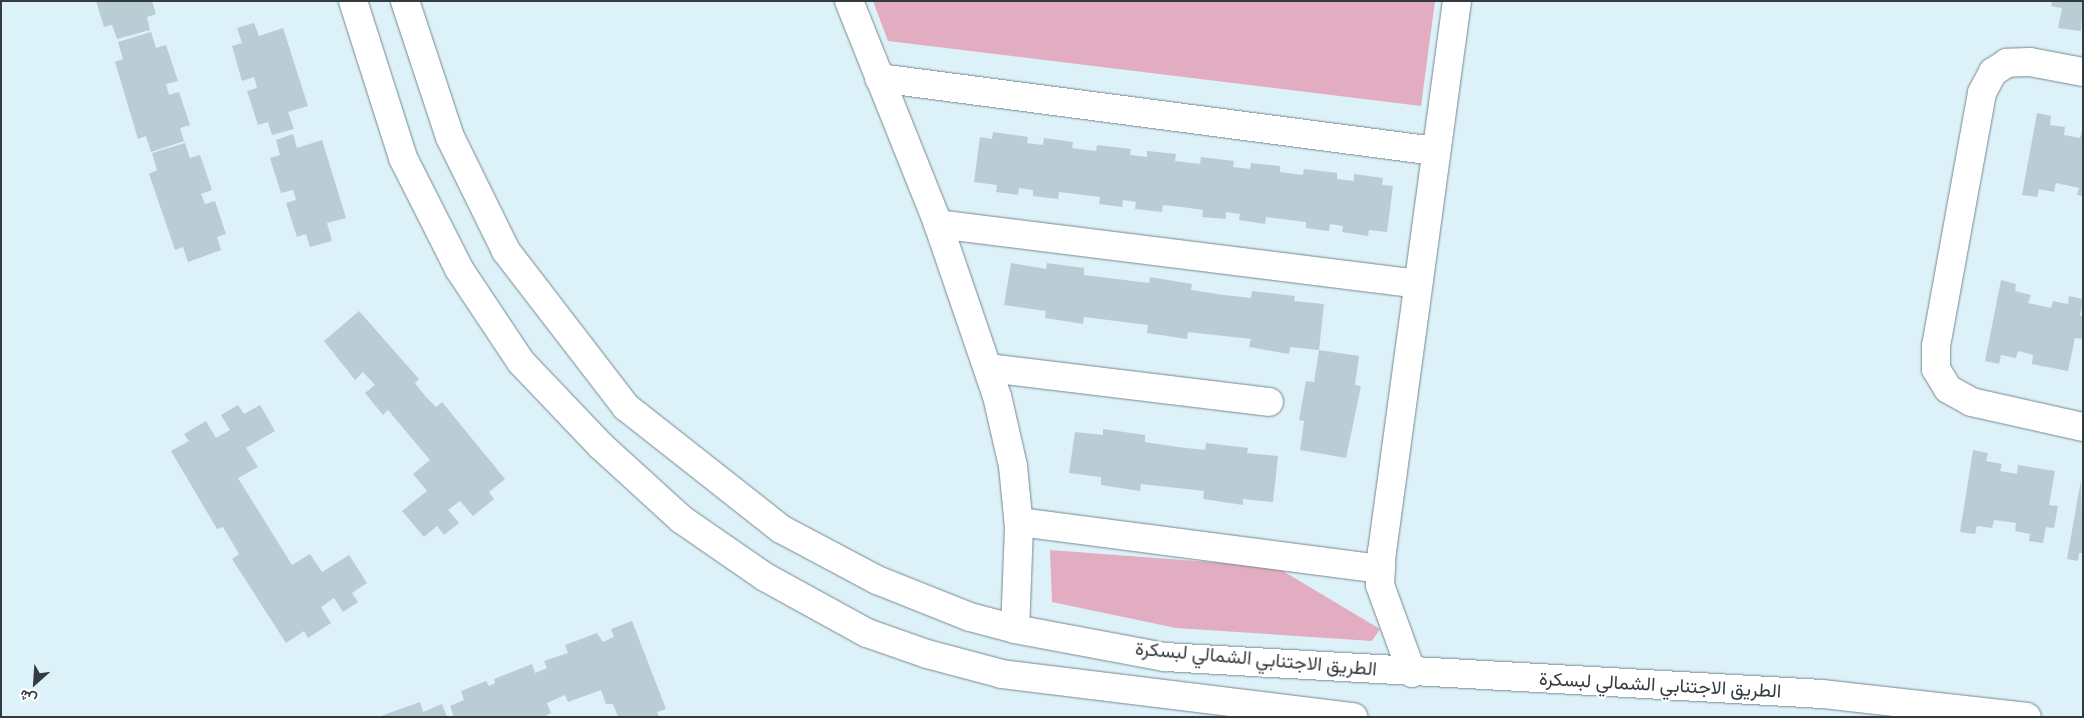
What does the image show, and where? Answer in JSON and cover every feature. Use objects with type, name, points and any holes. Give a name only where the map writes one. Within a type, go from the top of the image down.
[{"type":"main road","points":[[352,1],[403,158],[459,269],[521,362],[600,445],[681,519],[765,577],[867,633],[927,654],[1002,674],[1352,717]]},
{"type":"main road","name":"الطريق الاجتنابي الشمالي لبسكرة","points":[[405,1],[450,138],[506,251],[626,407],[781,529],[877,580],[970,617],[1015,629],[1166,657],[1412,673],[1822,694],[2027,717]]},
{"type":"main road","points":[[849,1],[938,224],[989,368],[1013,466],[1019,522],[1015,629]]},
{"type":"main road","points":[[1412,673],[1387,612],[1380,585],[1381,568],[1435,151],[1457,1]]},
{"type":"main road","points":[[2083,72],[2030,62],[2007,63],[1993,72],[1982,93],[1936,346],[1936,370],[1948,389],[1971,402],[2083,427]]},
{"type":"main road","points":[[879,78],[1435,151]]},
{"type":"main road","points":[[938,224],[1418,284]]},
{"type":"main road","points":[[989,368],[1270,402]]},
{"type":"main road","points":[[1019,522],[1381,568]]},
{"type":"shaded area","points":[[873,1],[1435,1],[1421,106],[888,41]]},
{"type":"shaded area","points":[[1050,550],[1276,567],[1380,629],[1372,641],[1176,628],[1052,602]]},
{"type":"building","points":[[96,1],[152,1],[156,14],[147,17],[150,30],[117,39],[112,25],[104,27]]},
{"type":"building","points":[[2052,1],[2083,1],[2081,31],[2058,28],[2062,8],[2051,6]]},
{"type":"building","points":[[254,23],[259,36],[283,28],[308,106],[288,112],[294,129],[272,135],[268,122],[258,125],[247,91],[257,88],[254,77],[242,81],[232,46],[242,43],[237,28]]},
{"type":"building","points":[[151,32],[156,48],[166,45],[178,81],[166,84],[169,95],[179,92],[190,125],[180,128],[184,141],[151,152],[146,136],[138,139],[115,62],[123,59],[118,42]]},
{"type":"building","points":[[2037,113],[2051,116],[2050,125],[2065,127],[2064,135],[2080,138],[2083,127],[2083,196],[2077,195],[2079,188],[2056,183],[2054,192],[2039,189],[2037,197],[2022,195]]},
{"type":"building","points":[[993,132],[1028,137],[1027,143],[1043,145],[1044,138],[1073,142],[1072,148],[1096,151],[1097,145],[1131,149],[1130,155],[1147,157],[1147,151],[1176,154],[1175,161],[1200,164],[1201,157],[1234,161],[1233,167],[1250,169],[1251,163],[1280,166],[1280,172],[1303,175],[1304,169],[1337,173],[1337,179],[1354,181],[1354,174],[1383,178],[1382,185],[1393,186],[1387,232],[1369,230],[1368,236],[1342,232],[1343,226],[1330,224],[1329,231],[1306,228],[1306,222],[1266,217],[1265,224],[1239,220],[1240,214],[1226,212],[1226,219],[1202,217],[1203,210],[1163,205],[1162,212],[1135,209],[1136,202],[1123,200],[1122,207],[1099,204],[1100,197],[1059,192],[1058,199],[1033,196],[1033,190],[1019,188],[1018,195],[996,192],[997,185],[974,182],[980,137],[992,139]]},
{"type":"building","points":[[293,134],[297,148],[322,140],[346,218],[327,223],[332,241],[310,247],[306,234],[297,237],[286,203],[296,200],[293,190],[281,193],[270,158],[280,155],[276,140]]},
{"type":"building","points":[[185,143],[190,158],[200,155],[212,190],[201,194],[205,204],[215,201],[226,234],[217,237],[221,250],[188,262],[183,247],[175,250],[149,174],[157,170],[152,153]]},
{"type":"building","points":[[1011,263],[1046,269],[1047,263],[1084,268],[1084,275],[1149,283],[1150,277],[1192,284],[1191,290],[1251,298],[1252,291],[1295,296],[1294,301],[1324,304],[1319,350],[1290,347],[1289,354],[1249,347],[1251,339],[1188,332],[1187,339],[1147,333],[1148,325],[1084,317],[1083,324],[1045,318],[1046,311],[1004,305]]},
{"type":"building","points":[[2001,280],[2016,284],[2015,291],[2031,295],[2028,303],[2051,308],[2053,301],[2068,304],[2069,296],[2083,299],[2080,316],[2083,316],[2083,339],[2075,338],[2068,371],[2032,364],[2033,355],[2018,351],[2016,358],[2001,355],[1999,364],[1985,361]]},
{"type":"building","points":[[359,311],[419,379],[415,383],[426,397],[436,407],[442,402],[505,479],[489,492],[494,499],[473,516],[460,501],[448,510],[459,523],[444,535],[437,526],[424,537],[402,511],[427,491],[413,474],[430,460],[388,410],[383,415],[365,393],[375,385],[363,372],[355,380],[324,341]]},
{"type":"building","points":[[1319,350],[1359,356],[1355,385],[1361,386],[1346,458],[1300,450],[1304,421],[1299,420],[1306,381],[1314,382]]},
{"type":"building","points":[[238,405],[244,414],[260,405],[275,431],[246,448],[258,467],[238,478],[292,565],[310,554],[322,572],[349,555],[367,583],[352,593],[358,602],[343,612],[334,598],[321,607],[331,623],[308,638],[304,631],[286,643],[232,559],[239,554],[223,527],[217,529],[171,451],[189,441],[184,434],[206,421],[216,438],[230,430],[221,415]]},
{"type":"building","points":[[1103,429],[1145,435],[1145,442],[1205,450],[1206,443],[1248,448],[1247,453],[1278,456],[1273,502],[1243,499],[1243,505],[1203,499],[1204,491],[1141,484],[1140,491],[1101,485],[1101,477],[1069,473],[1075,432],[1103,435]]},
{"type":"building","points":[[1973,450],[1988,453],[1986,461],[2002,464],[2000,471],[2017,474],[2018,465],[2055,471],[2049,505],[2058,506],[2054,528],[2046,527],[2043,543],[2029,541],[2030,534],[2015,531],[2016,523],[1994,520],[1992,528],[1977,526],[1975,534],[1960,532]]},
{"type":"building","points":[[2081,480],[2083,553],[2079,553],[2078,561],[2067,559]]},
{"type":"building","points":[[632,621],[666,709],[657,712],[659,717],[618,717],[613,704],[606,704],[601,690],[568,702],[565,695],[547,703],[551,713],[543,717],[454,717],[450,706],[464,700],[461,691],[486,681],[489,686],[495,683],[494,679],[532,664],[535,673],[547,668],[544,661],[568,653],[565,645],[597,633],[603,642],[614,637],[611,629]]},
{"type":"building","points":[[420,702],[423,712],[442,704],[447,717],[378,717]]}]
